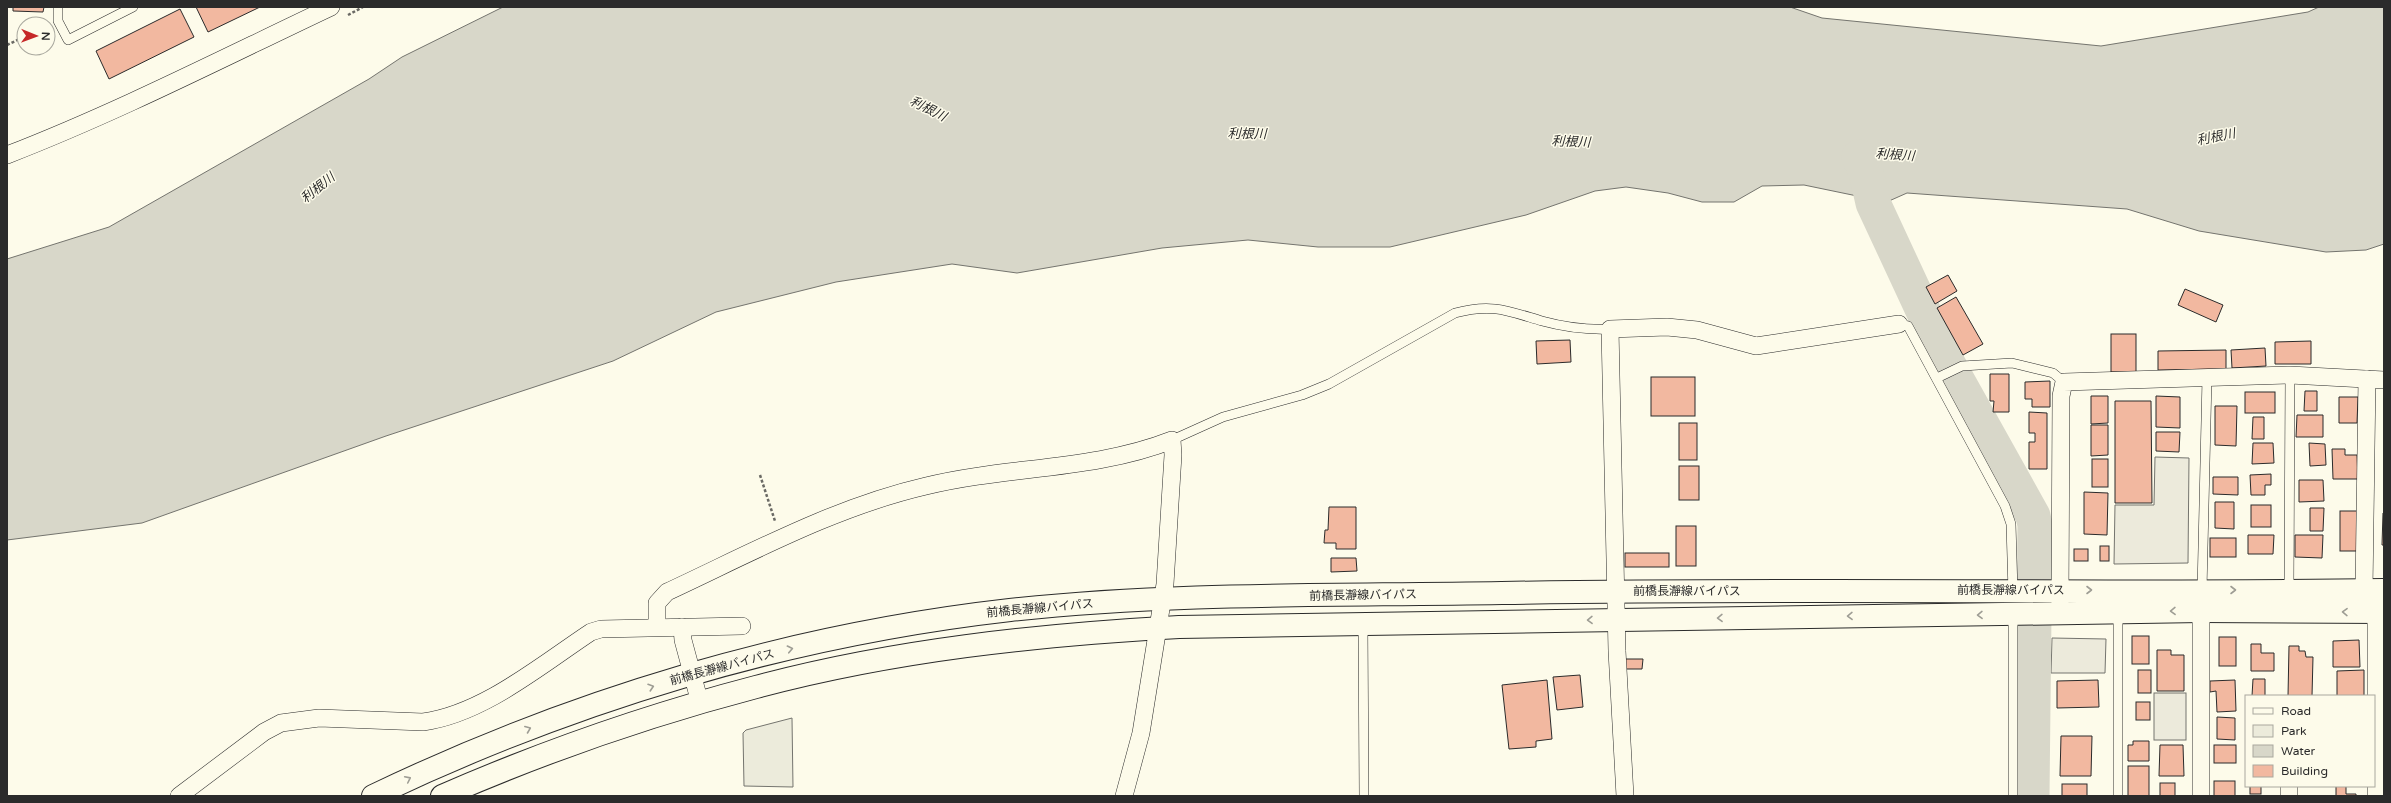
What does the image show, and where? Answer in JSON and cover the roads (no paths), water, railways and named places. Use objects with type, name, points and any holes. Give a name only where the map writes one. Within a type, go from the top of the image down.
[{"type":"main road","name":"前橋長瀞線バイパス","points":[[373,796],[439,764],[566,714],[747,658],[873,631],[947,619],[1048,606],[1162,598],[1615,591],[2055,590],[2380,612]]},
{"type":"main road","name":"前橋長瀞線バイパス","points":[[442,796],[520,762],[700,703],[764,685],[871,662],[950,648],[1055,635],[1157,628],[2118,612],[2289,590],[2374,590]]},
{"type":"street","points":[[7,155],[56,136],[194,73],[331,7]]},
{"type":"street","points":[[1625,796],[1615,591],[1610,329],[1667,327],[1697,330],[1756,346],[1899,324]]},
{"type":"street","points":[[2055,614],[2061,396],[2064,382],[2290,375],[2376,380],[2374,590]]},
{"type":"street","points":[[657,627],[657,603],[667,592],[831,516],[920,487],[1025,469],[1091,463],[1126,456],[1172,440],[1172,470],[1165,584],[1141,733],[1124,796]]},
{"type":"street","points":[[2201,796],[2202,600]]},
{"type":"street","points":[[2376,796],[2380,612]]},
{"type":"street","points":[[682,626],[683,640],[700,703]]},
{"type":"street","points":[[179,796],[264,732],[281,722],[319,718],[422,722],[437,720],[465,712],[522,678],[591,632],[602,629],[682,626],[742,626]]},
{"type":"lane","points":[[58,7],[58,21],[68,40],[133,7]]},
{"type":"lane","points":[[1172,440],[1223,417],[1302,395],[1329,384],[1426,327],[1455,313],[1472,308],[1508,310],[1543,321],[1574,327],[1610,329]]},
{"type":"lane","points":[[1899,324],[1908,326],[2005,506],[2011,524],[2016,590],[2012,796]]},
{"type":"lane","points":[[1937,378],[1962,366],[2012,363],[2053,373],[2064,382]]},
{"type":"lane","points":[[2289,590],[2290,375]]},
{"type":"lane","points":[[2202,600],[2207,378]]},
{"type":"lane","points":[[2118,612],[2118,796]]},
{"type":"lane","points":[[1363,624],[1364,796]]},
{"type":"water","name":"利根川","points":[[503,7],[1790,7],[1822,18],[2101,46],[2308,12],[2319,7],[2384,7],[2384,244],[2366,250],[2326,252],[2199,231],[2127,209],[1907,193],[1889,201],[1873,203],[1862,197],[1804,185],[1762,186],[1734,202],[1702,202],[1668,193],[1626,187],[1595,191],[1526,215],[1390,247],[1318,247],[1248,240],[1162,248],[1017,273],[952,264],[836,282],[716,312],[613,361],[386,436],[142,523],[7,540],[7,259],[109,227],[369,79],[402,57]]},
{"type":"waterway","points":[[1859,157],[1866,172],[1873,203],[1946,360],[2033,516],[2035,525],[2032,796]]}]
